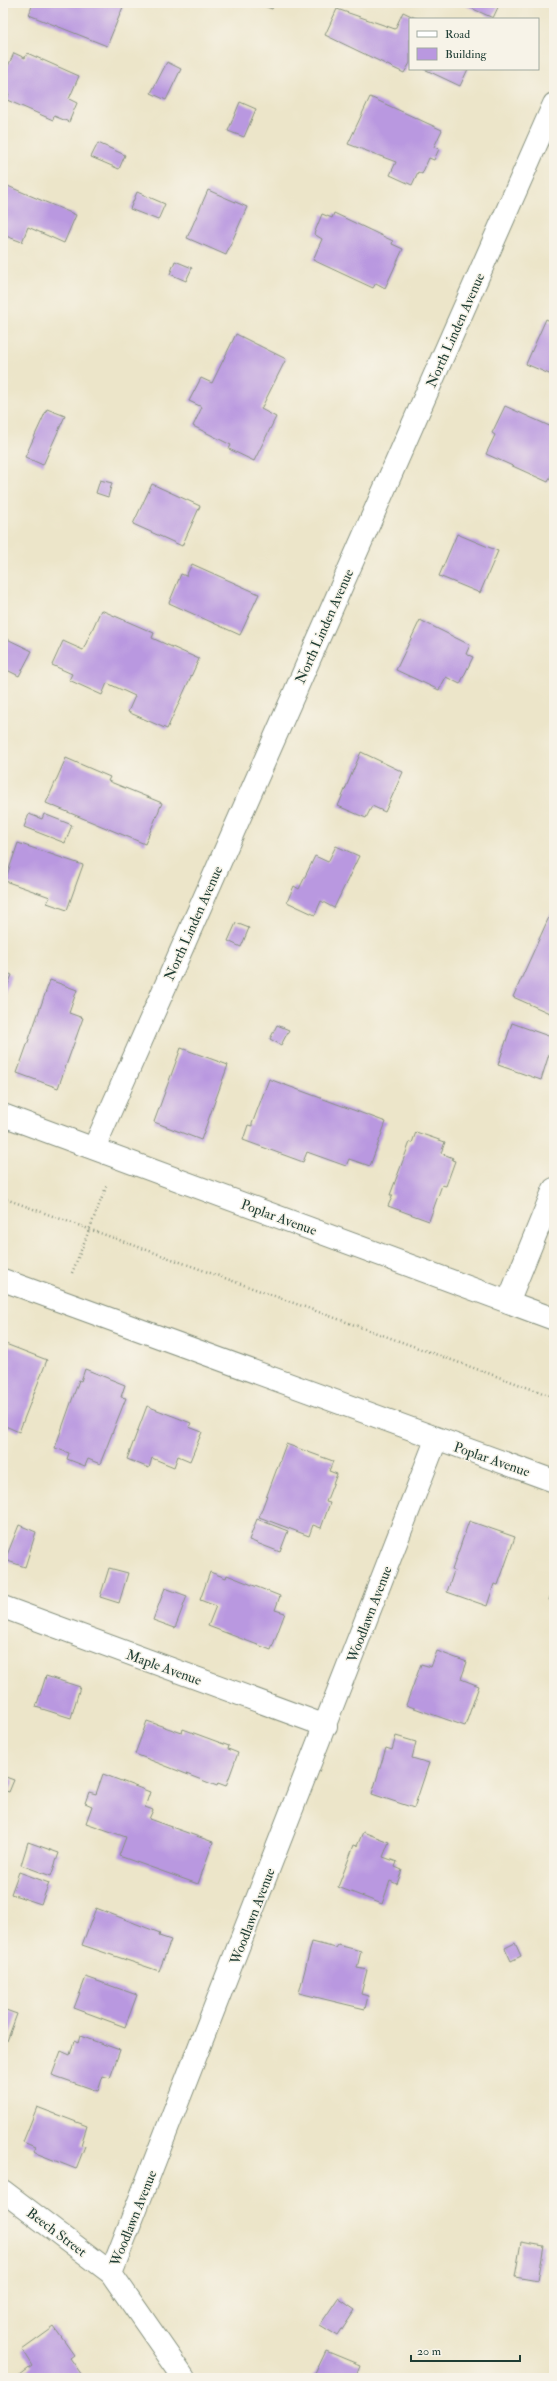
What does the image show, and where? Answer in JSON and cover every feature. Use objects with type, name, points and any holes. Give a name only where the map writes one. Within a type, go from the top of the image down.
[{"type":"street","name":"North Linden Avenue","points":[[94,1148],[554,104]]},
{"type":"street","name":"Poplar Avenue","points":[[3,1114],[554,1319]]},
{"type":"street","points":[[508,1302],[554,1189]]},
{"type":"street","name":"Poplar Avenue","points":[[3,1280],[436,1440],[554,1481]]},
{"type":"street","name":"Woodlawn Avenue","points":[[184,2378],[111,2273],[326,1726],[436,1440]]},
{"type":"street","name":"Maple Avenue","points":[[3,1607],[326,1726]]},
{"type":"street","name":"Beech Street","points":[[3,2191],[111,2273]]},
{"type":"path","points":[[60,1301],[90,1230],[118,1157]]},
{"type":"path","points":[[3,1198],[554,1397]]},
{"type":"building","points":[[33,3],[114,3],[123,7],[107,46],[29,15]]},
{"type":"building","points":[[256,3],[274,3],[272,9]]},
{"type":"building","points":[[460,3],[500,3],[493,18]]},
{"type":"building","points":[[337,9],[395,29],[403,12],[416,18],[409,18],[409,65],[404,73],[325,35]]},
{"type":"building","points":[[14,53],[25,58],[27,53],[79,76],[69,99],[77,103],[69,122],[54,116],[53,120],[7,100],[9,94],[3,91],[3,77]]},
{"type":"building","points":[[167,62],[181,69],[166,100],[151,93]]},
{"type":"building","points":[[426,70],[468,70],[460,86]]},
{"type":"building","points":[[370,97],[442,130],[434,147],[439,149],[434,160],[429,158],[422,174],[418,172],[412,185],[390,175],[396,162],[348,144]]},
{"type":"building","points":[[240,102],[256,109],[244,137],[228,131]]},
{"type":"building","points":[[98,143],[125,155],[119,169],[91,157]]},
{"type":"building","points":[[3,184],[76,215],[64,243],[28,227],[22,242],[3,235]]},
{"type":"building","points":[[208,190],[247,207],[226,255],[187,238]]},
{"type":"building","points":[[137,192],[165,204],[158,220],[130,209]]},
{"type":"building","points":[[334,213],[393,241],[392,244],[403,249],[385,288],[376,283],[373,288],[313,260],[322,239],[314,234],[322,214],[332,218]]},
{"type":"building","points":[[175,261],[192,268],[186,281],[170,274]]},
{"type":"building","points":[[546,319],[554,323],[554,376],[526,364]]},
{"type":"building","points":[[236,334],[286,359],[261,409],[276,417],[254,461],[229,449],[231,445],[193,426],[202,407],[189,401],[201,378],[212,383]]},
{"type":"building","points":[[505,406],[554,428],[554,469],[548,482],[486,454],[495,435],[492,433]]},
{"type":"building","points":[[47,409],[65,416],[43,465],[25,457]]},
{"type":"building","points":[[100,480],[112,483],[108,497],[96,493]]},
{"type":"building","points":[[152,484],[200,506],[182,546],[133,524]]},
{"type":"building","points":[[457,534],[498,551],[480,593],[439,576]]},
{"type":"building","points":[[192,564],[259,594],[240,635],[169,603],[181,574],[186,576]]},
{"type":"building","points":[[101,610],[154,633],[152,638],[199,659],[167,729],[128,712],[135,696],[107,683],[102,695],[69,680],[72,674],[52,665],[63,641],[83,650]]},
{"type":"building","points":[[420,620],[470,645],[466,654],[473,657],[460,684],[446,677],[439,690],[396,670]]},
{"type":"building","points":[[3,637],[32,651],[19,676],[3,668]]},
{"type":"building","points":[[361,752],[403,772],[385,812],[372,806],[366,818],[338,806]]},
{"type":"building","points":[[66,758],[110,777],[108,781],[162,803],[145,844],[46,803]]},
{"type":"building","points":[[29,814],[42,819],[44,814],[72,825],[65,843],[24,827]]},
{"type":"building","points":[[18,843],[83,865],[67,910],[47,903],[50,897],[5,881]]},
{"type":"building","points":[[336,846],[359,856],[334,908],[321,901],[315,915],[287,902],[294,886],[299,889],[315,856],[328,862]]},
{"type":"building","points":[[554,906],[554,1015],[513,997]]},
{"type":"building","points":[[236,923],[249,928],[241,947],[228,941]]},
{"type":"building","points":[[3,971],[12,975],[3,997]]},
{"type":"building","points":[[50,980],[77,990],[69,1013],[83,1018],[58,1088],[17,1073]]},
{"type":"building","points":[[512,1023],[554,1038],[541,1080],[498,1065]]},
{"type":"building","points":[[277,1025],[289,1030],[281,1045],[270,1039]]},
{"type":"building","points":[[181,1048],[228,1065],[201,1140],[154,1122]]},
{"type":"building","points":[[269,1079],[386,1122],[370,1166],[349,1159],[346,1166],[307,1152],[303,1162],[243,1140],[248,1125],[252,1126]]},
{"type":"building","points":[[416,1132],[445,1142],[441,1153],[453,1158],[452,1160],[455,1161],[446,1186],[442,1185],[429,1221],[388,1206],[393,1195],[390,1195],[410,1142],[412,1143]]},
{"type":"building","points":[[3,1343],[47,1360],[19,1432],[3,1425],[5,1412],[3,1411]]},
{"type":"building","points":[[85,1369],[125,1385],[121,1397],[126,1398],[100,1464],[88,1459],[85,1466],[67,1459],[69,1453],[55,1448],[79,1380],[81,1381]]},
{"type":"building","points":[[147,1406],[191,1423],[189,1427],[202,1432],[190,1461],[178,1456],[174,1467],[152,1458],[149,1468],[127,1459]]},
{"type":"building","points":[[286,1444],[333,1461],[329,1471],[337,1474],[326,1502],[330,1503],[321,1528],[313,1525],[309,1536],[259,1517]]},
{"type":"building","points":[[257,1519],[288,1531],[280,1552],[249,1540]]},
{"type":"building","points":[[469,1521],[515,1537],[498,1585],[494,1584],[487,1606],[447,1592],[454,1571],[452,1570]]},
{"type":"building","points":[[19,1525],[36,1532],[25,1567],[5,1560]]},
{"type":"building","points":[[109,1568],[128,1573],[119,1603],[100,1597]]},
{"type":"building","points":[[210,1572],[226,1578],[227,1575],[280,1596],[275,1610],[285,1613],[271,1650],[208,1626],[216,1606],[200,1600]]},
{"type":"building","points":[[554,1586],[554,1602],[549,1600]]},
{"type":"building","points":[[165,1588],[187,1596],[175,1628],[153,1620]]},
{"type":"building","points":[[437,1651],[467,1662],[461,1679],[479,1686],[465,1726],[406,1705],[421,1664],[431,1667]]},
{"type":"building","points":[[46,1676],[80,1687],[71,1718],[36,1707]]},
{"type":"building","points":[[147,1721],[182,1733],[183,1729],[229,1746],[228,1749],[238,1753],[226,1786],[218,1783],[217,1786],[135,1754]]},
{"type":"building","points":[[396,1736],[416,1742],[412,1758],[429,1763],[414,1808],[372,1794],[386,1748],[392,1750]]},
{"type":"building","points":[[103,1774],[150,1792],[145,1807],[153,1810],[149,1819],[213,1842],[198,1884],[119,1856],[126,1837],[86,1823],[92,1806],[85,1803],[89,1792],[96,1794]]},
{"type":"building","points":[[3,1776],[14,1780],[9,1792],[3,1790]]},
{"type":"building","points":[[363,1832],[389,1842],[383,1857],[397,1862],[395,1867],[402,1870],[397,1884],[390,1881],[382,1904],[338,1887],[354,1845],[357,1846]]},
{"type":"building","points":[[28,1842],[59,1853],[51,1876],[21,1865]]},
{"type":"building","points":[[19,1872],[49,1883],[41,1904],[11,1894]]},
{"type":"building","points":[[96,1908],[160,1933],[159,1936],[171,1940],[159,1971],[82,1945]]},
{"type":"building","points":[[312,1942],[336,1948],[338,1945],[361,1951],[357,1968],[367,1970],[361,1994],[368,1996],[365,2009],[299,1993]]},
{"type":"building","points":[[515,1943],[521,1956],[511,1961],[505,1948]]},
{"type":"building","points":[[86,1977],[137,1995],[125,2027],[74,2008]]},
{"type":"building","points":[[3,2009],[17,2014],[7,2041],[3,2039]]},
{"type":"building","points":[[80,2036],[120,2050],[110,2078],[103,2076],[98,2091],[52,2075],[61,2051],[70,2055],[74,2041],[78,2043]]},
{"type":"building","points":[[37,2107],[87,2126],[81,2145],[85,2146],[76,2169],[33,2152],[35,2147],[23,2142]]},
{"type":"building","points":[[521,2242],[544,2246],[538,2281],[515,2277]]},
{"type":"building","points":[[338,2298],[355,2310],[338,2336],[320,2325]]},
{"type":"building","points":[[54,2327],[74,2355],[70,2358],[84,2378],[16,2378],[32,2366],[22,2350]]},
{"type":"building","points":[[326,2351],[360,2365],[355,2378],[313,2378]]}]
